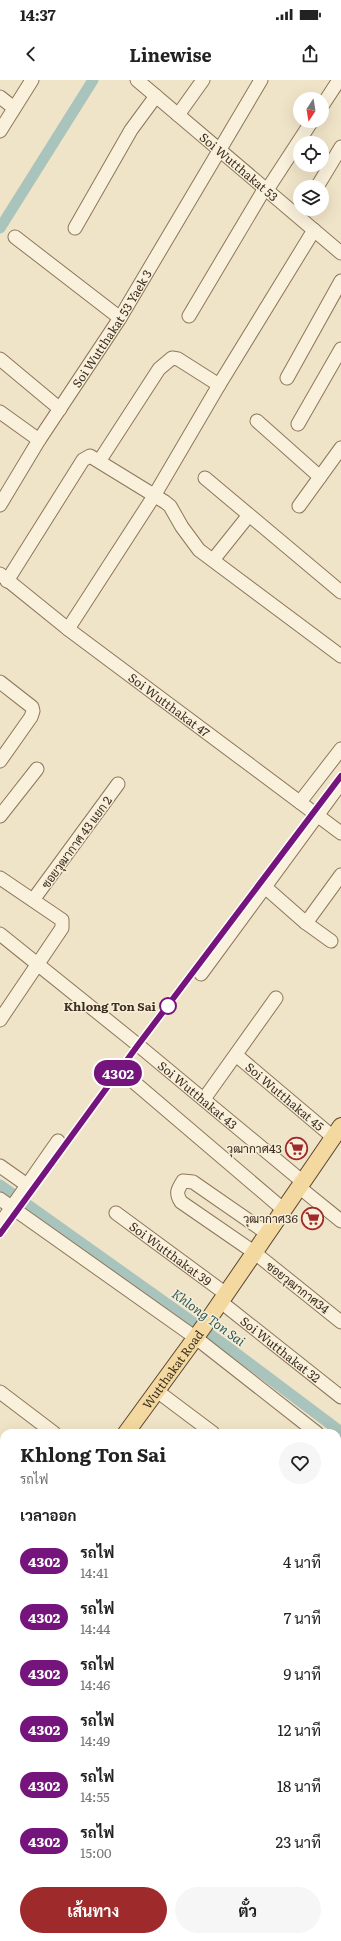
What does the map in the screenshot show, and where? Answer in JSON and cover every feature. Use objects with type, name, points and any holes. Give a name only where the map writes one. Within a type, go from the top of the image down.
[{"type":"main road","name":"Wutthakat Road","points":[[129,1429],[224,1298],[337,1132]]},
{"type":"street","points":[[0,131],[32,80]]},
{"type":"street","name":"Soi Wutthakat 53","points":[[137,80],[153,89],[178,115],[266,189],[293,208]]},
{"type":"street","points":[[178,115],[203,80]]},
{"type":"street","name":"Soi Wutthakat 53 Yaek 3","points":[[0,504],[39,440],[120,318],[260,80]]},
{"type":"street","points":[[329,95],[339,80]]},
{"type":"street","points":[[76,228],[153,89]]},
{"type":"street","points":[[0,97],[14,108]]},
{"type":"street","points":[[190,316],[266,189],[307,128]]},
{"type":"street","points":[[321,180],[341,147]]},
{"type":"street","name":"Soi Wutthakat 53","points":[[303,216],[314,230],[341,252]]},
{"type":"street","points":[[68,629],[154,496],[219,385],[314,230]]},
{"type":"street","points":[[15,237],[120,318]]},
{"type":"street","points":[[287,378],[341,281]]},
{"type":"street","points":[[298,424],[341,349]]},
{"type":"street","points":[[100,460],[159,370],[172,358],[178,359],[219,385]]},
{"type":"street","points":[[0,359],[60,409]]},
{"type":"street","points":[[0,412],[39,440]]},
{"type":"street","points":[[257,422],[320,478]]},
{"type":"street","points":[[299,506],[341,448]]},
{"type":"street","points":[[3,578],[83,460],[90,456],[100,460],[170,506],[182,527],[199,550],[341,656]]},
{"type":"street","points":[[205,478],[341,592]]},
{"type":"street","points":[[213,560],[249,515]]},
{"type":"street","name":"Soi Wutthakat 47","points":[[3,578],[68,629],[341,833]]},
{"type":"street","points":[[0,682],[32,707],[33,711],[31,717],[0,760]]},
{"type":"street","points":[[300,802],[341,749]]},
{"type":"street","points":[[0,816],[37,769]]},
{"type":"street","points":[[201,974],[341,783]]},
{"type":"street","name":"ซอยวุฒากาศ 43 แยก 2","points":[[33,900],[118,784]]},
{"type":"street","points":[[306,923],[341,875]]},
{"type":"street","points":[[0,878],[62,920],[62,928],[0,1020]]},
{"type":"street","points":[[265,888],[306,923],[331,941]]},
{"type":"street","name":"Soi Wutthakat 43","points":[[0,934],[204,1099],[341,1221]]},
{"type":"street","points":[[204,1099],[276,998]]},
{"type":"street","name":"Soi Wutthakat 45","points":[[236,1055],[337,1132]]},
{"type":"street","points":[[135,1083],[284,1210]]},
{"type":"street","points":[[0,1224],[58,1141]]},
{"type":"street","points":[[0,1166],[19,1196],[199,1333],[312,1429]]},
{"type":"street","name":"ซอยวุฒากาศ34","points":[[268,1234],[193,1182],[183,1181],[177,1190],[177,1196],[181,1202],[255,1253],[341,1322]]},
{"type":"street","points":[[0,1198],[19,1196]]},
{"type":"street","name":"Soi Wutthakat 39","points":[[116,1213],[224,1298]]},
{"type":"street","name":"Soi Wutthakat 32","points":[[224,1298],[341,1397]]},
{"type":"street","points":[[157,1391],[208,1429]]},
{"type":"street","points":[[0,1392],[49,1429]]},
{"type":"waterway","points":[[0,228],[93,80]]},
{"type":"waterway","name":"Khlong Ton Sai","points":[[0,1185],[225,1345],[337,1429]]},
{"type":"railway","points":[[0,1234],[138,1045],[341,776]]},
{"type":"train","name":"4302","points":[[0,1234],[90,1113],[138,1045],[341,776]]},
{"type":"place","name":"Khlong Ton Sai","points":[[168,1006]]},
{"type":"place","name":"วุฒากาศ43","points":[[297,1148]]},
{"type":"place","name":"วุฒากาศ36","points":[[313,1218]]}]
